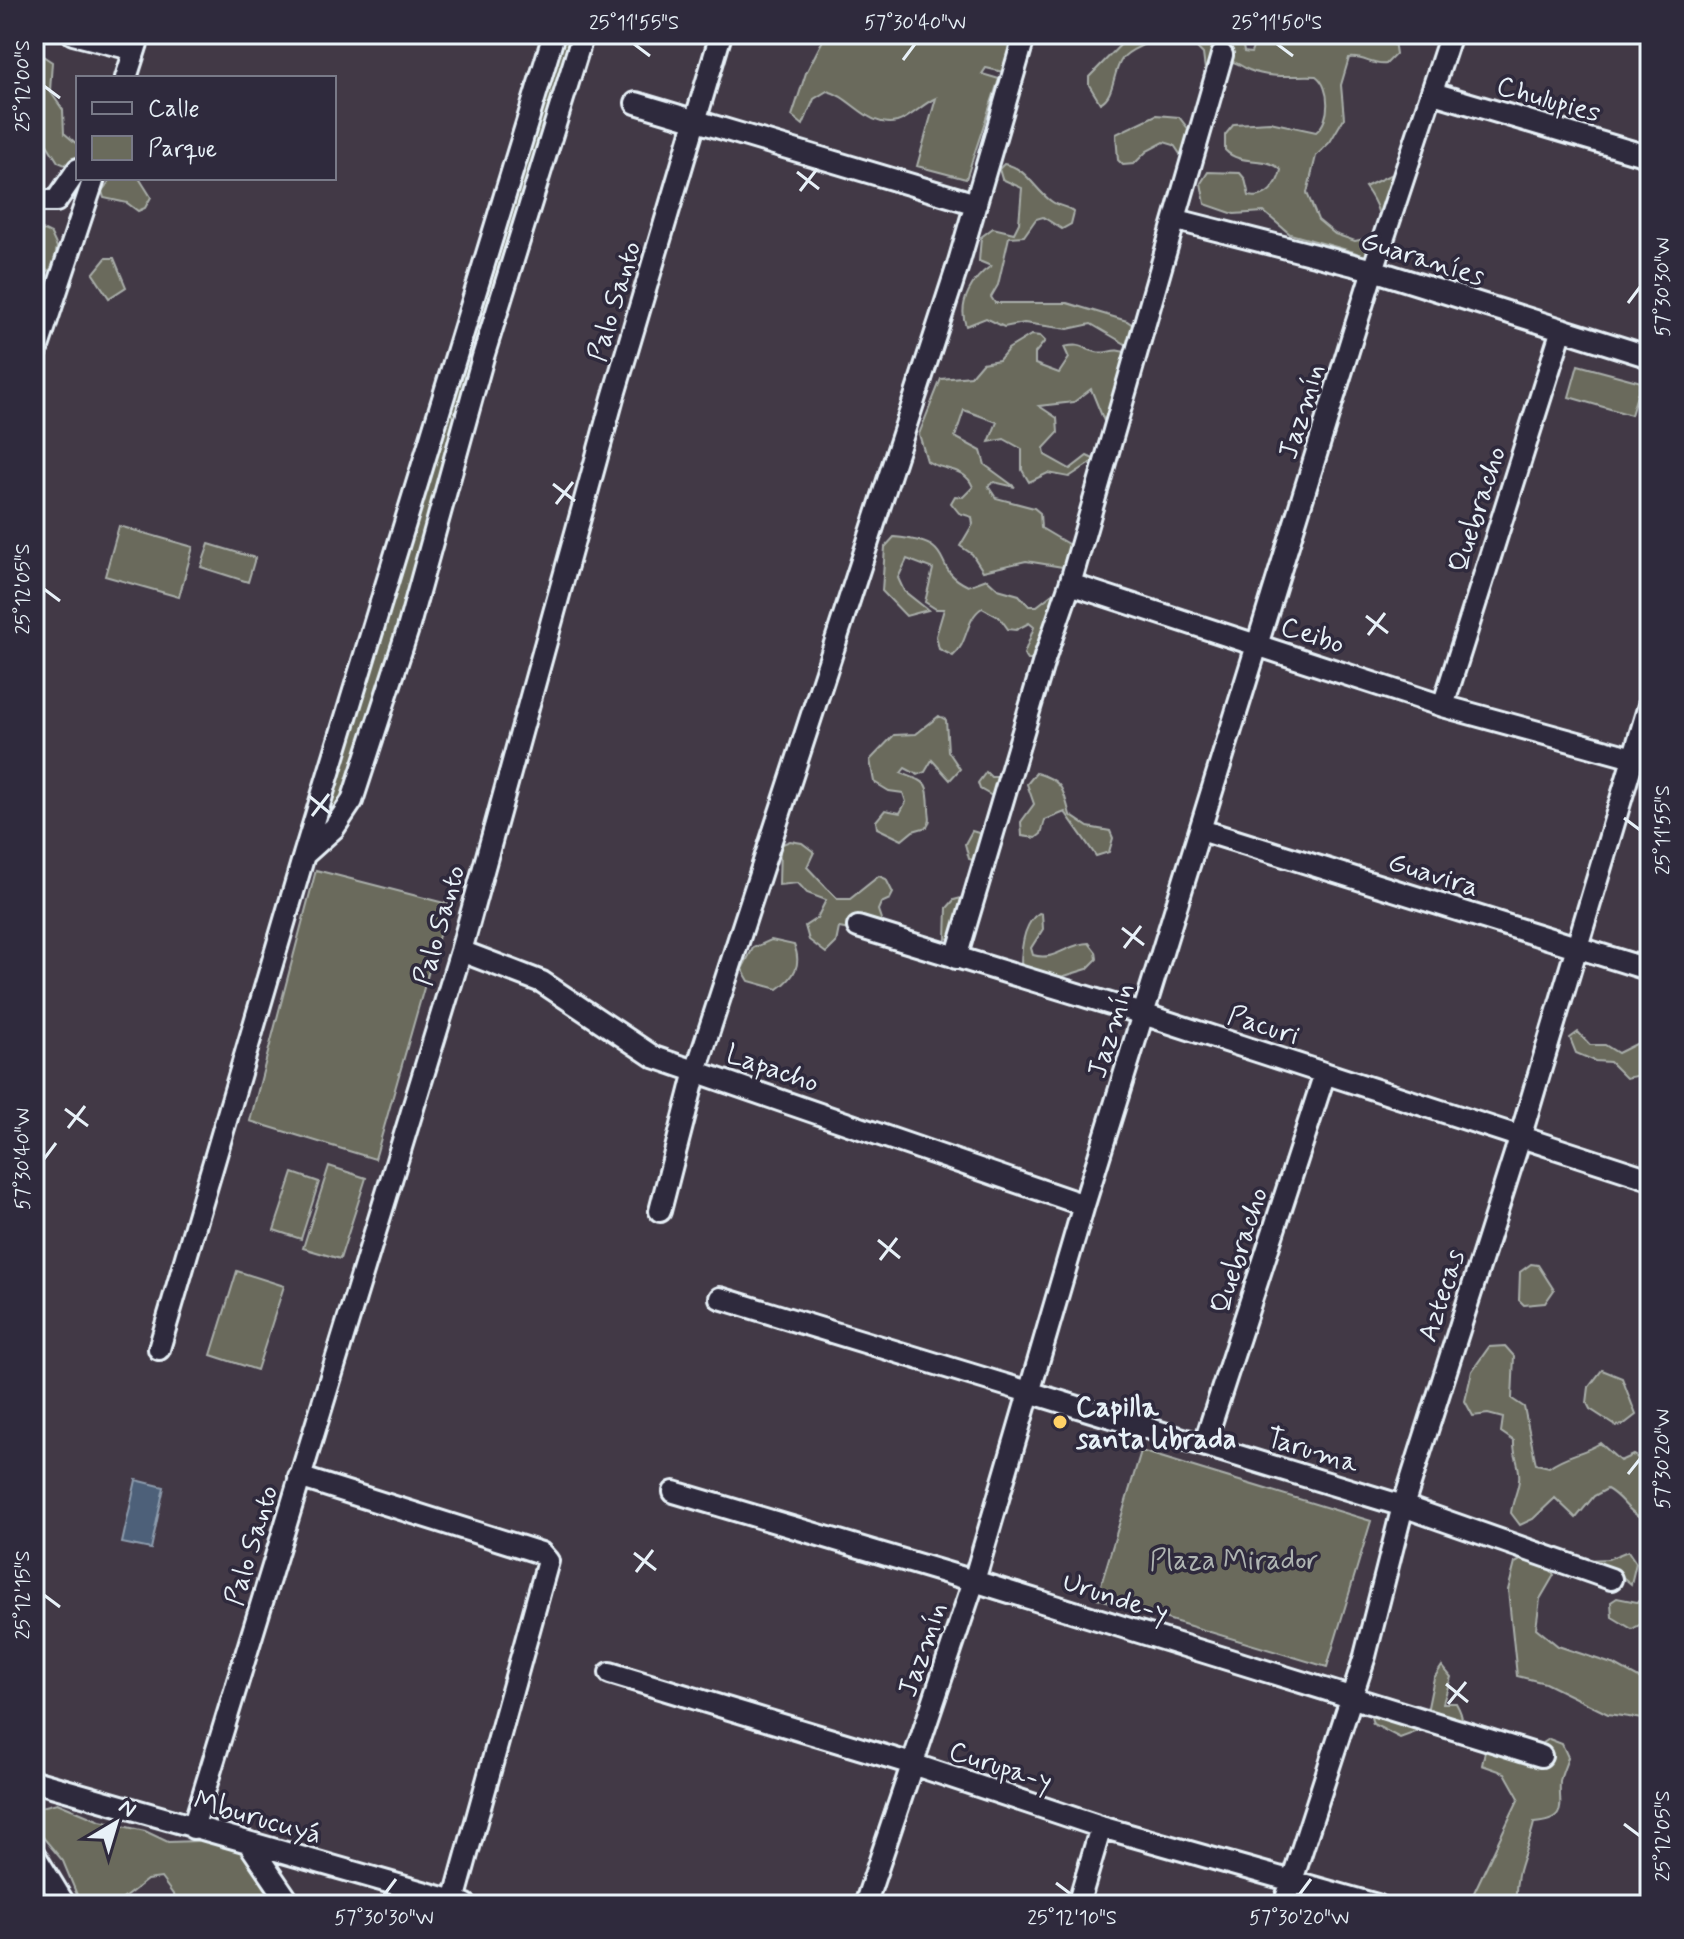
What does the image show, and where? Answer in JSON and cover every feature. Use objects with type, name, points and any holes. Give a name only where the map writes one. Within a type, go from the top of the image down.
[{"type":"street","points":[[73,34],[137,42],[127,76]]},
{"type":"street","points":[[159,1349],[304,855],[554,34]]},
{"type":"street","points":[[304,855],[334,828],[352,801],[408,629],[483,357],[583,34]]},
{"type":"street","name":"Palo Santo","points":[[193,1828],[461,951],[613,398],[721,34]]},
{"type":"street","points":[[660,1211],[696,1071],[976,204],[1025,34]]},
{"type":"street","name":"Jazmín","points":[[865,1905],[974,1581],[1084,1205],[1373,270],[1451,34]]},
{"type":"street","points":[[956,958],[1045,657],[1070,584],[1222,55]]},
{"type":"street","name":"Chulupies","points":[[1433,93],[1650,157]]},
{"type":"street","points":[[636,103],[976,204]]},
{"type":"street","points":[[56,201],[76,172]]},
{"type":"street","points":[[34,359],[93,180]]},
{"type":"street","points":[[34,201],[56,201]]},
{"type":"street","points":[[56,201],[77,231]]},
{"type":"street","name":"Guaraníes","points":[[1177,220],[1373,270],[1650,357]]},
{"type":"street","name":"Quebracho","points":[[1443,706],[1562,329]]},
{"type":"street","name":"Ceibo","points":[[1070,584],[1443,706],[1633,758]]},
{"type":"street","name":"Aztecas","points":[[1284,1905],[1365,1656],[1403,1506],[1520,1138],[1650,702]]},
{"type":"street","name":"Guavira","points":[[1201,830],[1650,970]]},
{"type":"street","name":"Pacuri","points":[[858,927],[1143,1014],[1650,1179]]},
{"type":"street","name":"Lapacho","points":[[461,951],[542,982],[654,1057],[1084,1205]]},
{"type":"street","name":"Quebracho","points":[[1204,1445],[1325,1073]]},
{"type":"street","name":"Taruma","points":[[720,1298],[1403,1506],[1611,1579]]},
{"type":"street","points":[[299,1477],[541,1553],[548,1561],[460,1903]]},
{"type":"street","name":"Urunde-y","points":[[674,1492],[1541,1756]]},
{"type":"street","name":"Curupa-y","points":[[610,1673],[912,1764],[1101,1827],[1377,1905]]},
{"type":"street","name":"Mburucuyá","points":[[34,1781],[460,1903]]},
{"type":"street","points":[[1078,1905],[1101,1827]]},
{"type":"street","points":[[248,1842],[291,1905]]},
{"type":"street","points":[[34,1854],[65,1905]]},
{"type":"green space","points":[[556,34],[574,34],[350,790],[328,824],[324,824]]},
{"type":"green space","points":[[826,34],[1012,34],[1003,72],[986,68],[982,74],[999,79],[966,179],[917,166],[936,98],[902,120],[887,123],[868,117],[827,91],[814,99],[803,125],[792,116],[806,73]]},
{"type":"green space","points":[[1131,34],[1158,34],[1122,59],[1111,90],[1100,103],[1089,85],[1089,77]]},
{"type":"green space","points":[[1200,34],[1241,34],[1244,52],[1251,53],[1258,34],[1313,34],[1323,39],[1329,34],[1349,34],[1351,43],[1360,34],[1393,34],[1396,54],[1386,64],[1349,58],[1341,85],[1344,118],[1330,142],[1316,156],[1307,193],[1318,220],[1335,234],[1355,241],[1374,237],[1379,224],[1376,205],[1365,187],[1390,175],[1396,179],[1389,212],[1374,241],[1377,255],[1373,262],[1354,252],[1290,234],[1264,212],[1234,214],[1205,204],[1201,183],[1208,172],[1240,173],[1245,179],[1249,196],[1255,197],[1270,190],[1279,176],[1281,170],[1275,166],[1238,158],[1225,150],[1225,135],[1234,124],[1270,122],[1316,132],[1327,112],[1327,96],[1316,76],[1266,75],[1232,62],[1225,62],[1207,86],[1203,54],[1193,44]]},
{"type":"green space","points":[[40,54],[52,62],[50,91],[63,110],[64,133],[76,143],[76,159],[65,165],[58,162],[34,124],[34,57]]},
{"type":"green space","points":[[1156,115],[1179,117],[1196,139],[1182,157],[1174,145],[1164,142],[1147,151],[1134,164],[1123,165],[1118,160],[1116,134]]},
{"type":"green space","points":[[1004,164],[1024,174],[1051,201],[1074,212],[1071,224],[1062,229],[1043,217],[1036,219],[1024,236],[1009,237],[998,285],[991,297],[995,303],[1067,303],[1127,321],[1140,330],[1134,349],[1091,324],[1068,329],[1024,323],[1004,327],[986,318],[966,326],[964,309],[968,292],[978,277],[991,266],[979,261],[981,237],[993,228],[1014,233],[1019,223],[1022,188],[1002,179],[999,169]]},
{"type":"green space","points":[[110,180],[140,180],[151,197],[145,208],[138,211],[127,203],[104,198],[102,191]]},
{"type":"green space","points":[[34,226],[51,234],[57,247],[53,268],[34,278]]},
{"type":"green space","points":[[106,258],[114,258],[126,287],[109,298],[93,274]]},
{"type":"green space","points":[[1031,335],[1040,336],[1045,341],[1035,353],[1035,364],[1059,373],[1069,358],[1064,347],[1078,346],[1096,352],[1119,351],[1128,354],[1106,426],[1091,389],[1074,402],[1039,406],[1057,418],[1058,433],[1044,448],[1045,455],[1070,469],[1087,456],[1100,462],[1098,466],[1092,462],[1069,477],[1048,473],[1029,482],[1022,470],[1022,449],[1004,439],[989,442],[997,422],[964,410],[955,437],[981,451],[985,465],[1015,487],[994,482],[988,486],[996,498],[1034,508],[1040,513],[1041,528],[1073,547],[1069,568],[1026,561],[983,571],[972,554],[960,546],[973,524],[972,517],[959,513],[951,503],[955,496],[963,497],[973,487],[959,472],[927,461],[919,434],[941,379],[971,376],[982,363],[999,360],[1008,349]]},
{"type":"green space","points":[[1578,365],[1641,382],[1631,415],[1569,397]]},
{"type":"green space","points":[[119,526],[193,547],[179,597],[105,576]]},
{"type":"green space","points":[[894,537],[930,545],[938,551],[952,576],[968,586],[987,579],[998,589],[1019,595],[1029,606],[1037,606],[1065,584],[1014,799],[1004,815],[953,937],[946,939],[947,908],[954,900],[965,897],[976,861],[969,859],[965,844],[972,831],[985,835],[992,796],[980,789],[978,783],[986,772],[991,777],[1003,777],[1040,660],[1028,660],[1024,654],[1034,627],[1029,623],[1016,630],[1008,629],[1000,618],[982,608],[973,618],[953,656],[939,649],[936,636],[944,609],[936,609],[925,602],[933,569],[907,559],[898,578],[904,591],[928,610],[906,616],[882,591],[885,547]]},
{"type":"green space","points":[[209,544],[255,558],[248,582],[201,567]]},
{"type":"green space","points":[[939,716],[946,720],[948,751],[960,769],[950,780],[932,760],[925,772],[918,775],[905,768],[901,773],[921,781],[927,787],[930,820],[927,827],[913,831],[902,840],[877,828],[876,821],[885,810],[900,813],[906,802],[903,793],[889,791],[874,782],[870,760],[894,735],[916,734]]},
{"type":"green space","points":[[1036,773],[1058,783],[1070,815],[1088,827],[1110,831],[1113,838],[1109,852],[1096,856],[1065,812],[1045,820],[1041,834],[1036,838],[1022,836],[1021,822],[1034,804],[1027,784]]},
{"type":"green space","points":[[790,841],[802,843],[814,852],[807,867],[837,899],[850,899],[879,876],[886,879],[893,893],[878,910],[883,925],[876,935],[839,928],[836,943],[826,953],[809,940],[805,926],[817,918],[826,900],[807,893],[798,883],[779,885],[780,845]]},
{"type":"green space","points":[[316,870],[448,904],[375,1159],[250,1121]]},
{"type":"green space","points":[[1039,913],[1042,914],[1043,929],[1031,948],[1033,955],[1048,956],[1089,943],[1097,959],[1087,969],[1058,978],[1021,967],[1026,929]]},
{"type":"green space","points":[[771,940],[794,945],[797,958],[793,975],[778,989],[749,981],[742,969],[753,948]]},
{"type":"green space","points":[[1578,1032],[1590,1045],[1605,1045],[1618,1053],[1640,1042],[1649,1053],[1649,1068],[1641,1075],[1626,1078],[1610,1062],[1595,1061],[1576,1053],[1570,1038]]},
{"type":"green space","points":[[329,1166],[366,1178],[340,1259],[303,1248]]},
{"type":"green space","points":[[293,1173],[319,1182],[301,1239],[274,1230]]},
{"type":"green space","points":[[1531,1264],[1538,1265],[1554,1290],[1545,1303],[1524,1305],[1519,1300],[1520,1272]]},
{"type":"green space","points":[[237,1271],[284,1286],[257,1370],[211,1355]]},
{"type":"green space","points":[[1505,1346],[1514,1356],[1512,1399],[1524,1407],[1536,1464],[1549,1467],[1600,1443],[1620,1461],[1633,1455],[1650,1465],[1650,1496],[1640,1517],[1607,1489],[1594,1496],[1576,1518],[1555,1498],[1533,1519],[1520,1525],[1511,1513],[1519,1475],[1514,1441],[1501,1432],[1503,1418],[1488,1414],[1473,1416],[1465,1401],[1472,1371],[1489,1347]]},
{"type":"green space","points":[[1602,1370],[1622,1378],[1636,1415],[1623,1425],[1616,1426],[1590,1409],[1587,1403],[1589,1387]]},
{"type":"green space","name":"Plaza Mirador","points":[[1141,1451],[1371,1521],[1327,1667],[1097,1598]]},
{"type":"green space","points":[[1539,1550],[1554,1575],[1540,1599],[1536,1628],[1558,1646],[1615,1665],[1650,1684],[1650,1720],[1608,1714],[1545,1683],[1517,1676],[1508,1590],[1515,1563]]},
{"type":"green space","points":[[1628,1551],[1636,1563],[1631,1584],[1618,1573],[1586,1560],[1608,1559]]},
{"type":"green space","points":[[1650,1597],[1650,1619],[1632,1629],[1612,1617],[1611,1602],[1617,1598],[1637,1602]]},
{"type":"green space","points":[[1442,1666],[1451,1677],[1443,1703],[1456,1703],[1462,1718],[1459,1731],[1451,1740],[1424,1729],[1400,1738],[1373,1724],[1369,1710],[1415,1714],[1428,1707],[1434,1678]]},
{"type":"green space","points":[[1549,1739],[1562,1744],[1568,1757],[1560,1782],[1560,1810],[1553,1819],[1534,1823],[1519,1872],[1516,1905],[1468,1905],[1519,1798],[1505,1773],[1482,1765],[1485,1751],[1499,1746],[1525,1755]]},
{"type":"green space","points":[[57,1803],[100,1821],[145,1831],[168,1842],[227,1840],[262,1877],[269,1895],[268,1905],[244,1905],[248,1899],[236,1905],[181,1905],[161,1878],[147,1880],[115,1905],[88,1905],[77,1895],[63,1861],[36,1829],[37,1808]]},
{"type":"water","points":[[136,1480],[164,1487],[151,1549],[122,1543]]},
{"type":"place","name":"Capilla santa librada","points":[[1060,1422]]}]
